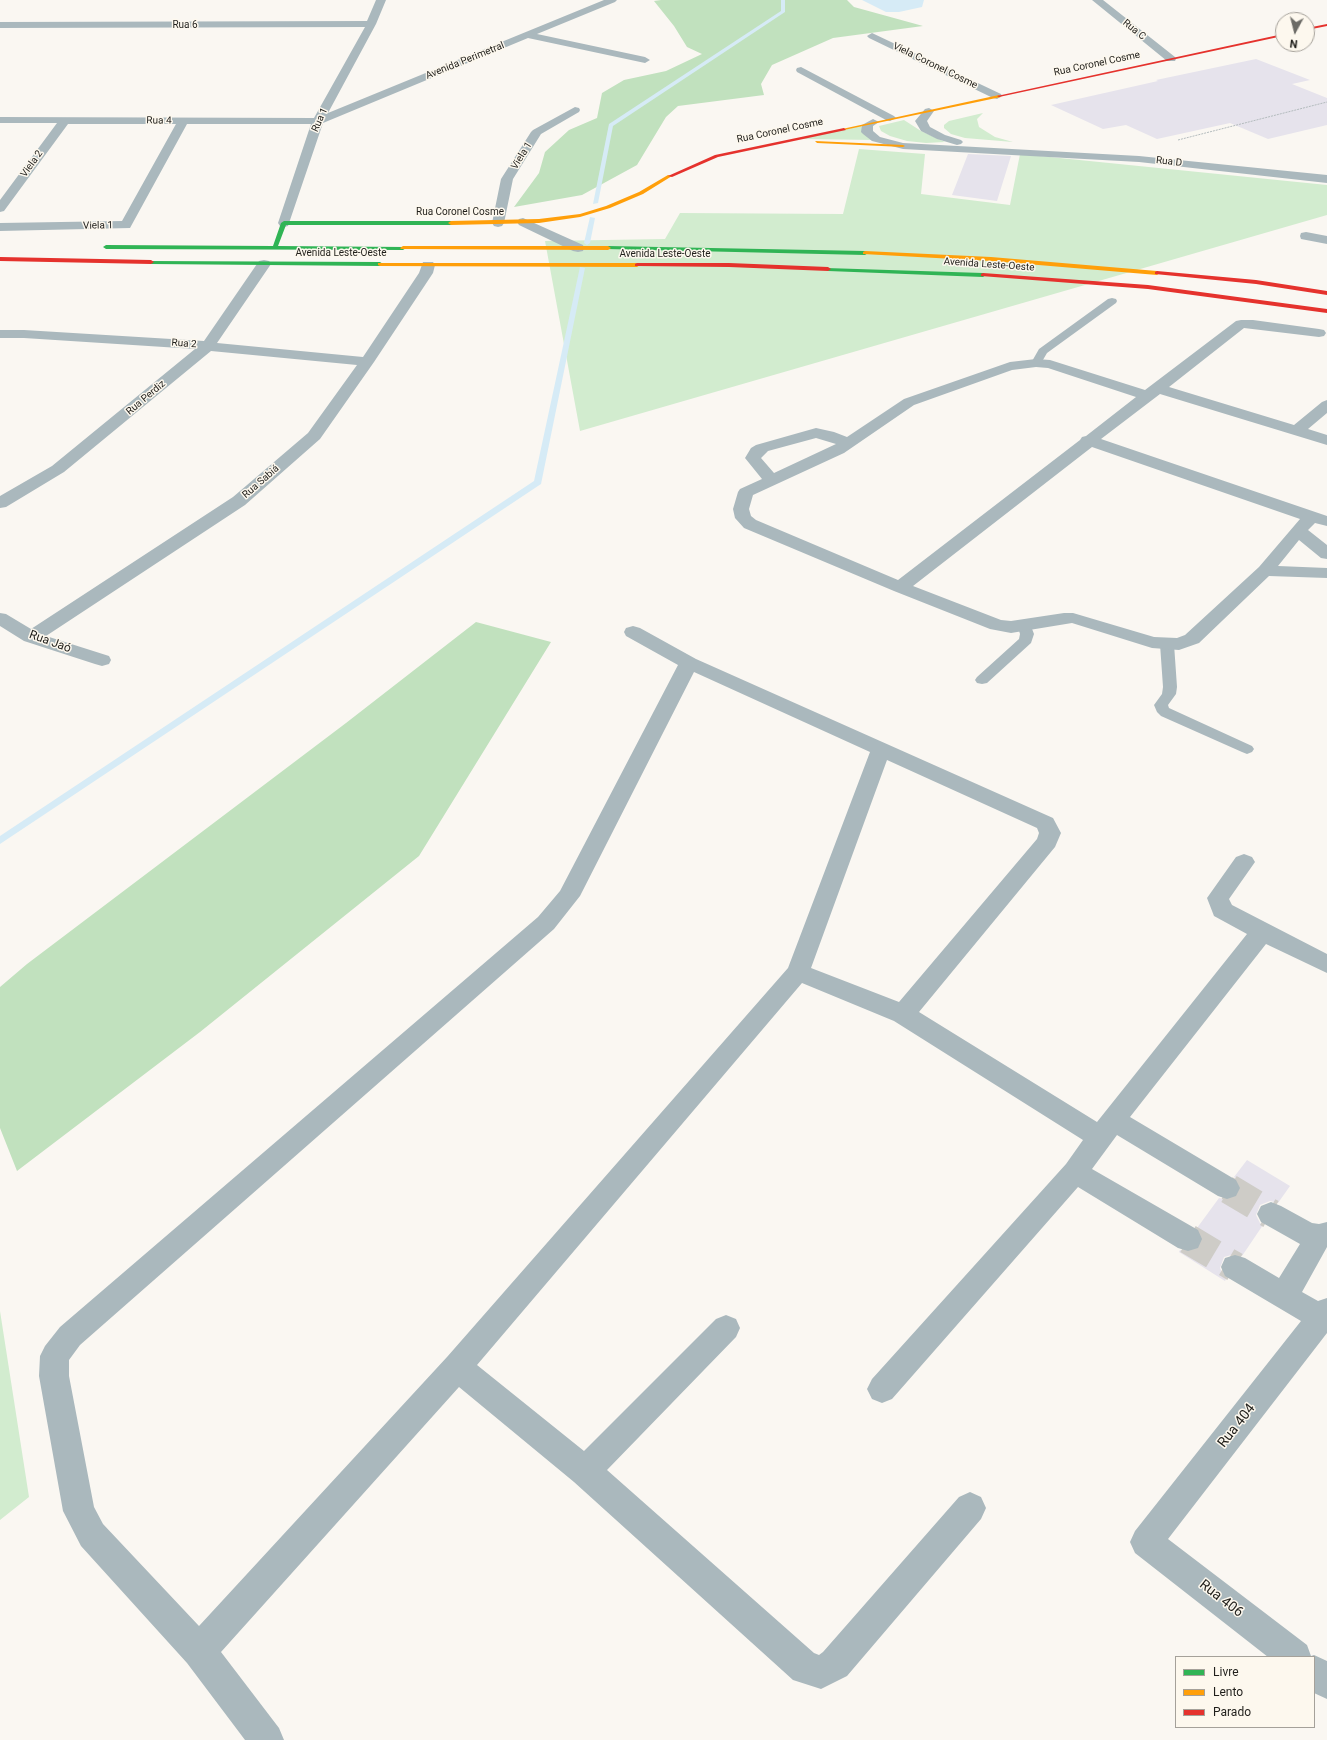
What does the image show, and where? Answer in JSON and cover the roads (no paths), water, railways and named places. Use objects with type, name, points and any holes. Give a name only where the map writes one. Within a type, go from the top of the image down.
[{"type":"main road","points":[[1315,28],[1327,25]]},
{"type":"main road","name":"Rua Coronel Cosme","points":[[284,223],[498,223],[539,221],[580,214],[608,206],[641,193],[677,172],[717,156],[1275,37]]},
{"type":"main road","points":[[784,141],[903,146]]},
{"type":"main road","name":"Rua 1","points":[[275,247],[284,223]]},
{"type":"main road","name":"Avenida Leste-Oeste","points":[[99,247],[578,248],[836,252],[991,259],[1099,267],[1256,282],[1327,293]]},
{"type":"main road","points":[[168,263],[176,247]]},
{"type":"main road","points":[[833,269],[839,263],[839,258],[836,252]]},
{"type":"main road","points":[[879,271],[868,266],[866,262],[869,258],[883,254]]},
{"type":"main road","name":"Avenida Leste-Oeste","points":[[0,259],[264,264],[729,265],[948,273],[1148,287],[1327,310]]},
{"type":"street","name":"Rua 1","points":[[284,223],[318,121],[371,24],[381,0]]},
{"type":"street","name":"Avenida Perimetral","points":[[318,121],[612,0]]},
{"type":"street","name":"Rua C","points":[[1097,0],[1171,59]]},
{"type":"street","name":"Rua 6","points":[[0,25],[371,24]]},
{"type":"street","points":[[527,35],[645,60]]},
{"type":"street","name":"Viela Coronel Cosme","points":[[872,36],[997,96]]},
{"type":"street","points":[[801,70],[890,118]]},
{"type":"street","name":"Viela 1","points":[[498,223],[507,179],[537,132],[575,110]]},
{"type":"street","name":"Rua D","points":[[929,111],[921,121],[925,129],[941,137],[963,143],[1010,151]]},
{"type":"street","name":"Rua 4","points":[[0,120],[318,121]]},
{"type":"street","name":"Viela 2","points":[[0,208],[65,120]]},
{"type":"street","name":"Viela 1","points":[[0,227],[126,225],[182,121]]},
{"type":"street","name":"Rua D","points":[[873,122],[868,125],[868,132],[876,139],[903,146],[1139,159],[1327,179]]},
{"type":"street","points":[[524,222],[578,248]]},
{"type":"street","points":[[1306,236],[1327,240]]},
{"type":"street","name":"Rua Perdiz","points":[[3,499],[58,468],[133,409],[208,346],[264,264]]},
{"type":"street","name":"Rua Sabiá","points":[[31,637],[239,501],[314,436],[368,362],[426,273],[428,265]]},
{"type":"street","points":[[900,586],[1088,440],[1241,324],[1253,324],[1323,334]]},
{"type":"street","name":"Rua 2","points":[[0,334],[24,334],[208,346],[368,362]]},
{"type":"street","points":[[1319,519],[1298,530],[1264,571],[1192,639],[1179,644],[1167,644],[1152,642],[1074,618],[1064,618],[1011,627],[997,625],[750,524],[743,518],[741,508],[746,492],[838,450],[909,402],[1010,366],[1036,363],[1050,364],[1327,440]]},
{"type":"street","points":[[1296,431],[1327,405]]},
{"type":"street","points":[[772,481],[754,458],[757,451],[762,448],[816,433],[828,435],[848,443]]},
{"type":"street","points":[[1088,440],[1319,519]]},
{"type":"street","points":[[1298,530],[1327,554]]},
{"type":"street","points":[[1264,571],[1327,572]]},
{"type":"street","name":"Rua Jaó","points":[[0,618],[31,637],[102,660]]},
{"type":"street","points":[[633,632],[689,663],[1045,823],[1050,833],[1047,842],[903,1014]]},
{"type":"street","points":[[267,1740],[199,1652],[92,1535],[78,1511],[54,1376],[55,1356],[70,1336],[546,923],[569,896],[689,663]]},
{"type":"street","points":[[199,1652],[457,1367],[798,972],[881,750]]},
{"type":"street","points":[[1244,862],[1218,898],[1222,910],[1262,932],[1327,964]]},
{"type":"street","points":[[882,1389],[1075,1172],[1107,1128],[1262,932]]},
{"type":"street","points":[[798,972],[903,1014],[1107,1128],[1227,1188]]},
{"type":"street","points":[[1075,1172],[1188,1239]]},
{"type":"street","points":[[1271,1214],[1308,1236],[1323,1235]]},
{"type":"street","points":[[1284,1296],[1323,1235]]},
{"type":"street","points":[[1235,1267],[1284,1296],[1324,1315]]},
{"type":"street","name":"Rua 404","points":[[1146,1542],[1324,1315]]},
{"type":"street","points":[[585,1472],[726,1328]]},
{"type":"street","points":[[457,1367],[585,1472],[805,1668],[821,1672],[835,1664],[970,1508]]},
{"type":"street","name":"Rua 406","points":[[1146,1542],[1294,1656]]},
{"type":"street","points":[[1315,1673],[1327,1682]]},
{"type":"lane","points":[[1036,363],[1043,351],[1112,301]]},
{"type":"lane","points":[[982,680],[1026,640],[1027,634],[1024,624]]},
{"type":"lane","points":[[1167,644],[1170,687],[1169,694],[1161,705],[1162,709],[1166,713],[1247,749]]},
{"type":"water","points":[[862,0],[924,0],[922,7],[899,12],[886,12]]},
{"type":"waterway","points":[[595,203],[611,125],[783,11],[783,0]]},
{"type":"waterway","points":[[587,243],[592,218]]},
{"type":"waterway","points":[[0,841],[538,482],[582,268]]},
{"type":"tunnel","points":[[1229,1189],[1271,1214]]},
{"type":"tunnel","points":[[1188,1239],[1235,1267]]}]
